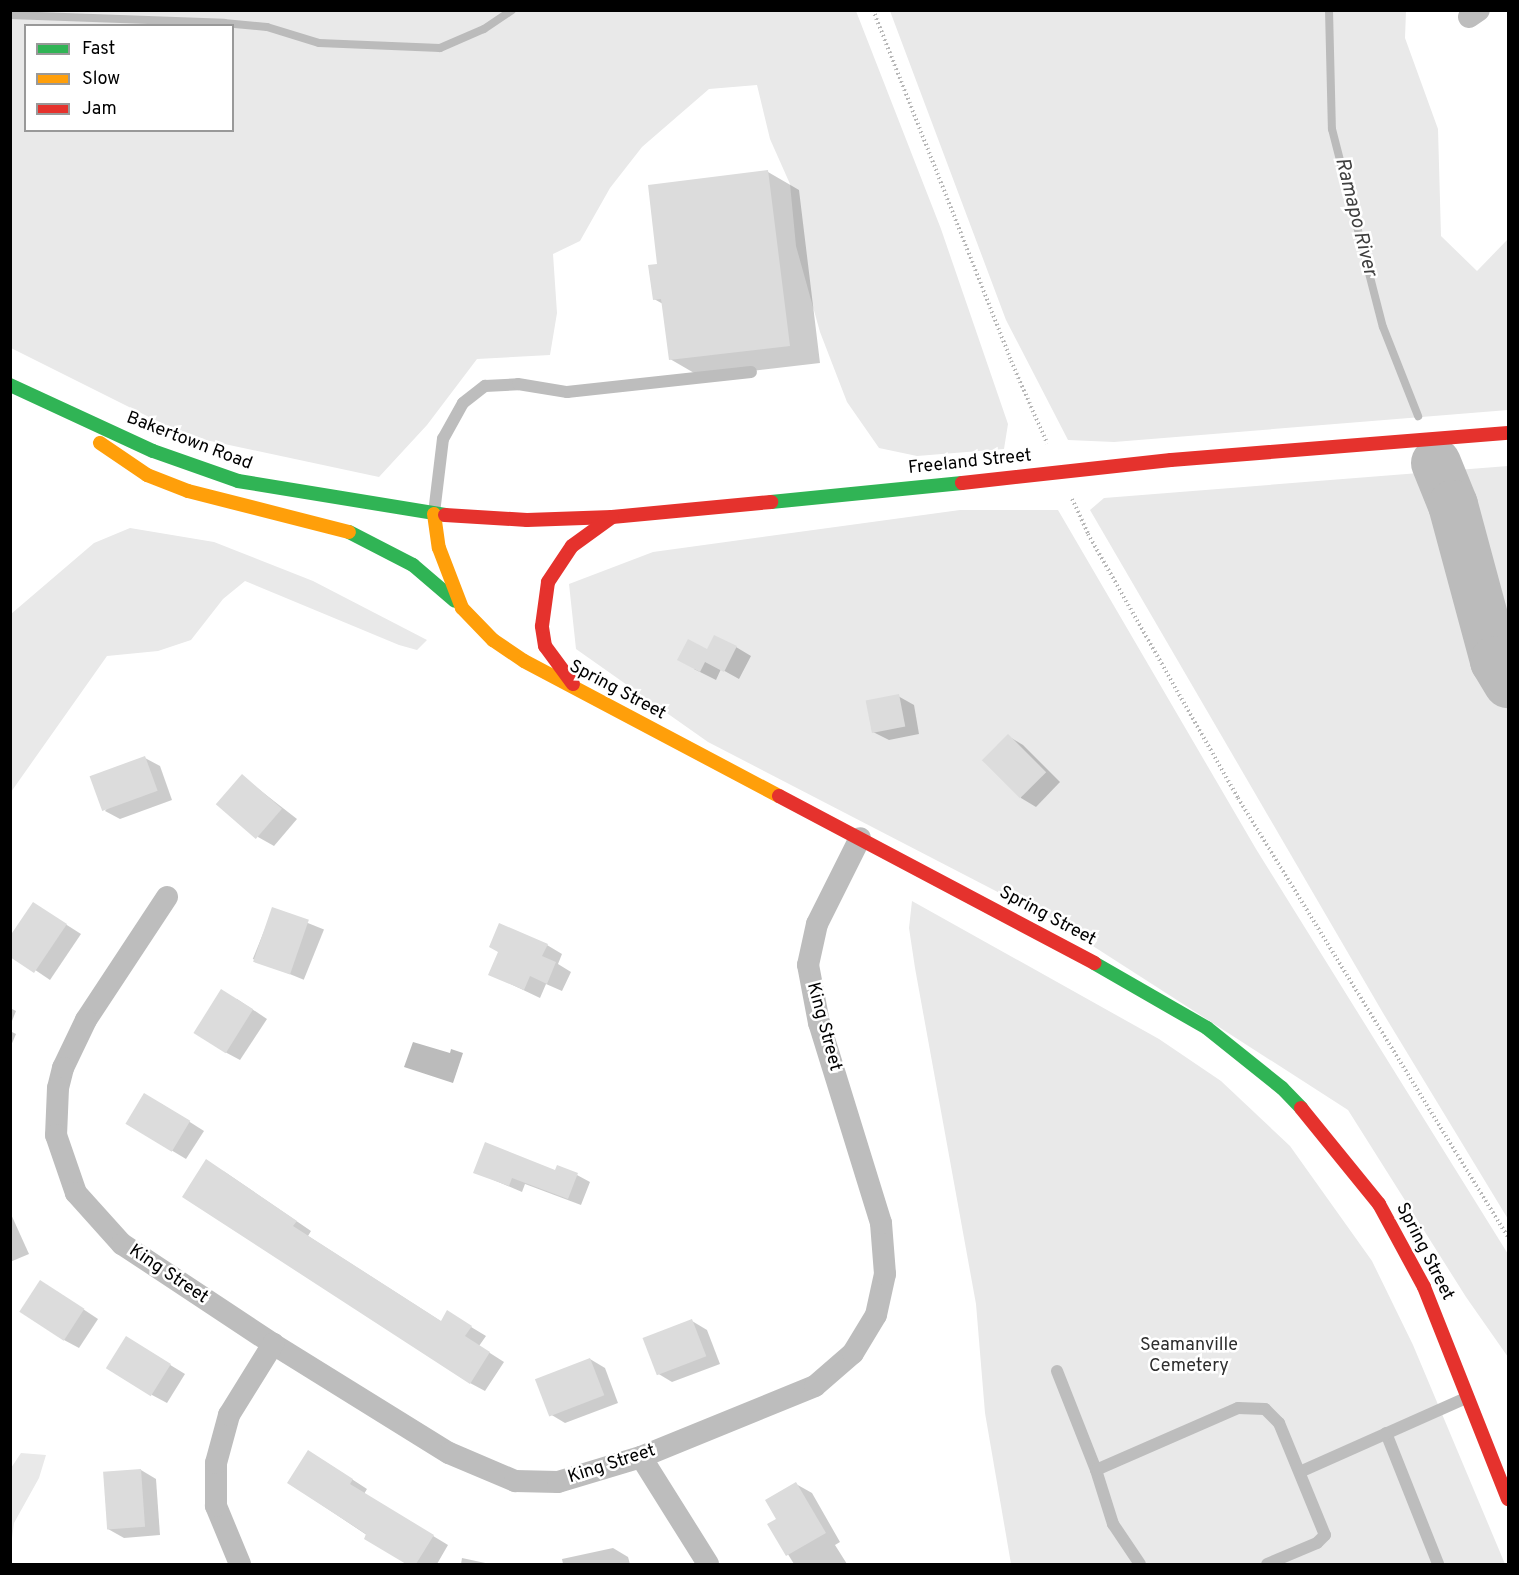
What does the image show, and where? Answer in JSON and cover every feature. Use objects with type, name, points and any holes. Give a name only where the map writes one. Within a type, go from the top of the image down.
[{"type":"street","name":"Bakertown Road","points":[[10,385],[153,451],[238,482],[434,514]]},
{"type":"street","points":[[62,410],[147,475],[188,491],[351,533],[413,565],[462,608]]},
{"type":"street","name":"Freeland Street","points":[[434,514],[527,519],[612,517],[1171,460],[1509,434]]},
{"type":"street","name":"Spring Street","points":[[434,514],[439,548],[462,608],[493,640],[582,694],[1127,980],[1207,1028],[1282,1088],[1333,1143],[1379,1204],[1424,1287],[1509,1499]]},
{"type":"street","points":[[582,694],[554,662],[545,646],[543,603],[548,582],[558,563],[588,531],[612,517]]},
{"type":"street","name":"King Street","points":[[167,897],[72,1043],[58,1088],[56,1112],[62,1161],[76,1193],[122,1244],[273,1344],[449,1453],[505,1478],[558,1482],[641,1457],[815,1386],[853,1353],[876,1315],[885,1275],[881,1223],[819,1023],[808,965],[817,924],[860,838]]},
{"type":"street","points":[[240,1564],[216,1506],[216,1463],[229,1415],[273,1344]]},
{"type":"street","points":[[641,1457],[708,1564]]},
{"type":"lane","points":[[434,514],[443,439],[463,403],[485,386],[518,384],[567,392],[751,372]]},
{"type":"lane","points":[[1057,1371],[1096,1470],[1113,1524],[1140,1564]]},
{"type":"lane","points":[[1302,1471],[1469,1397]]},
{"type":"lane","points":[[1096,1470],[1248,1406],[1265,1409],[1279,1423],[1302,1471],[1325,1535],[1317,1543],[1267,1564]]},
{"type":"lane","points":[[1386,1433],[1438,1564]]},
{"type":"path","points":[[873,10],[1011,361],[1049,448]]},
{"type":"path","points":[[1069,491],[1088,534],[1238,798],[1509,1237]]},
{"type":"green space","points":[[10,11],[856,11],[941,229],[1008,424],[1004,449],[917,456],[879,448],[847,402],[820,332],[796,246],[790,184],[770,139],[757,85],[709,89],[642,147],[610,188],[580,241],[553,254],[557,313],[550,355],[477,359],[427,425],[379,477],[187,436],[11,348]]},
{"type":"green space","points":[[890,11],[1406,11],[1405,38],[1438,129],[1441,236],[1477,271],[1508,239],[1508,410],[1114,442],[1068,440],[1006,320]]},
{"type":"green space","points":[[1508,466],[1508,1219],[1383,1013],[1090,510],[1104,498]]},
{"type":"green space","points":[[960,510],[1058,510],[1256,849],[1508,1254],[1508,1357],[1466,1297],[1348,1110],[1054,921],[708,742],[576,649],[569,584],[653,552]]},
{"type":"green space","points":[[130,528],[214,542],[313,581],[427,640],[417,650],[399,645],[245,581],[223,599],[191,640],[158,651],[107,656],[11,792],[11,614],[94,543]]},
{"type":"green space","name":"Seamanville Cemetery","points":[[912,901],[1159,1039],[1221,1081],[1290,1146],[1372,1261],[1413,1345],[1505,1564],[1011,1564],[985,1413],[976,1304],[909,928]]},
{"type":"green space","points":[[21,1453],[46,1455],[39,1478],[14,1523],[11,1546],[11,1468]]},
{"type":"shaded area","points":[[413,1042],[450,1053],[451,1049],[463,1053],[453,1083],[404,1067]]},
{"type":"building","points":[[768,170],[790,346],[669,360],[661,299],[653,300],[648,265],[657,264],[648,185]]},
{"type":"building","points":[[714,635],[737,646],[724,672],[705,662],[700,672],[677,660],[688,639],[707,649]]},
{"type":"building","points":[[899,694],[905,726],[872,733],[866,700]]},
{"type":"building","points":[[1008,734],[1046,772],[1020,798],[982,760]]},
{"type":"building","points":[[145,756],[158,791],[102,811],[90,776]]},
{"type":"building","points":[[242,774],[282,809],[256,839],[216,804]]},
{"type":"building","points":[[33,902],[67,924],[34,973],[10,957],[10,936]]},
{"type":"building","points":[[272,907],[309,920],[290,975],[253,962]]},
{"type":"building","points":[[499,923],[548,944],[542,956],[556,962],[547,984],[530,976],[524,990],[488,975],[498,952],[489,947]]},
{"type":"building","points":[[221,989],[253,1009],[226,1053],[193,1033]]},
{"type":"building","points":[[144,1093],[190,1121],[172,1152],[125,1124]]},
{"type":"building","points":[[485,1142],[555,1170],[557,1165],[578,1173],[568,1199],[512,1178],[509,1186],[473,1173]]},
{"type":"building","points":[[206,1159],[297,1221],[293,1226],[441,1321],[447,1310],[472,1326],[465,1336],[490,1352],[470,1384],[182,1197]]},
{"type":"building","points":[[40,1280],[84,1309],[64,1341],[19,1312]]},
{"type":"building","points":[[692,1319],[706,1356],[657,1375],[643,1338]]},
{"type":"building","points":[[126,1336],[171,1364],[151,1396],[106,1368]]},
{"type":"building","points":[[590,1358],[604,1395],[549,1416],[535,1379]]},
{"type":"building","points":[[308,1450],[353,1479],[350,1484],[434,1535],[416,1564],[406,1564],[364,1539],[366,1534],[287,1483]]},
{"type":"building","points":[[141,1469],[145,1527],[107,1530],[103,1472]]},
{"type":"building","points":[[796,1482],[826,1533],[786,1556],[767,1524],[776,1519],[765,1500]]},
{"type":"waterway","points":[[10,15],[224,23],[267,27],[319,43],[440,48],[484,29],[512,10]]},
{"type":"waterway","name":"Ramapo River","points":[[1329,10],[1332,129],[1383,327],[1418,416]]},
{"type":"waterway","name":"Ramapo River","points":[[1436,463],[1453,505],[1495,661],[1508,683]]},
{"type":"traffic: fast","points":[[10,385],[153,451],[238,481],[445,515]]},
{"type":"traffic: fast","points":[[771,502],[962,483]]},
{"type":"traffic: fast","points":[[349,532],[413,565],[455,601]]},
{"type":"traffic: fast","points":[[1094,963],[1207,1028],[1282,1088],[1301,1108]]},
{"type":"traffic: slow","points":[[100,443],[147,475],[188,491],[349,532]]},
{"type":"traffic: slow","points":[[434,514],[439,548],[462,608],[493,640],[524,661],[779,796]]},
{"type":"traffic: jam","points":[[1171,460],[1508,433]]},
{"type":"traffic: jam","points":[[962,483],[1171,460]]},
{"type":"traffic: jam","points":[[445,515],[527,520],[612,517],[771,502]]},
{"type":"traffic: jam","points":[[573,684],[545,646],[542,626],[548,582],[572,546],[612,517]]},
{"type":"traffic: jam","points":[[779,796],[1094,963]]},
{"type":"traffic: jam","points":[[1301,1108],[1379,1204],[1424,1287],[1508,1499]]}]
